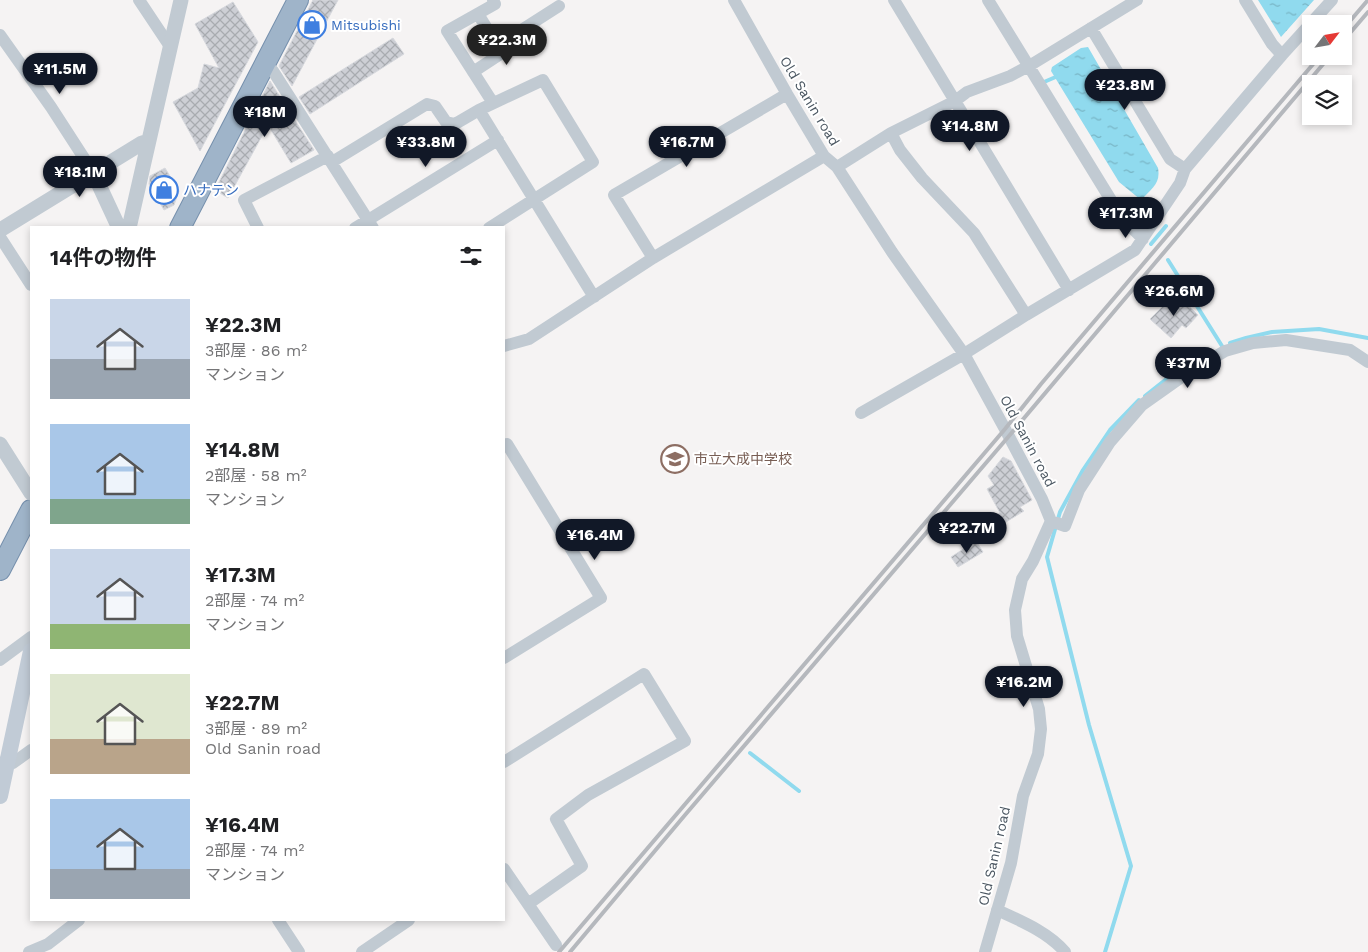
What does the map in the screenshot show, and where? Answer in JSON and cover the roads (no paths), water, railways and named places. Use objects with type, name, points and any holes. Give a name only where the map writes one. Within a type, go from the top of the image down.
[{"type":"highway","points":[[181,226],[298,0]]},
{"type":"highway","points":[[0,570],[30,512]]},
{"type":"main road","points":[[0,796],[3,762],[30,655]]},
{"type":"street","points":[[139,0],[170,45]]},
{"type":"street","points":[[129,226],[180,0]]},
{"type":"street","points":[[493,0],[495,4],[447,31],[493,103]]},
{"type":"street","name":"Old Sanin road","points":[[734,0],[824,156],[838,167],[892,252],[964,354],[1042,498],[1051,522],[1033,561],[1022,579],[1015,610],[1017,636],[1039,709],[1041,729],[1038,754],[1023,796],[1011,863],[985,952]]},
{"type":"street","points":[[894,0],[1069,290]]},
{"type":"street","points":[[838,167],[891,133],[955,101],[967,92],[1010,76],[1029,66],[1137,0]]},
{"type":"street","points":[[1245,0],[1272,44],[1282,56]]},
{"type":"street","points":[[861,413],[964,354],[1135,250],[1180,184],[1185,169],[1332,0]]},
{"type":"street","points":[[991,1],[1122,218],[1143,239]]},
{"type":"street","points":[[498,45],[559,6]]},
{"type":"street","points":[[473,72],[502,53],[478,14]]},
{"type":"street","points":[[1091,28],[1170,159],[1185,169]]},
{"type":"street","points":[[0,35],[52,107],[93,172],[117,226]]},
{"type":"street","points":[[264,64],[273,71],[370,224],[498,140]]},
{"type":"street","points":[[257,226],[244,200],[330,159],[428,104],[435,106],[446,122],[455,124],[479,110],[543,80],[593,162],[492,226]]},
{"type":"street","points":[[653,258],[614,195],[787,94]]},
{"type":"street","points":[[479,110],[594,297]]},
{"type":"street","points":[[891,133],[900,150],[922,178],[974,233],[1026,315]]},
{"type":"street","points":[[0,230],[93,172],[148,141]]},
{"type":"street","points":[[505,346],[529,339],[653,258],[824,156]]},
{"type":"street","points":[[0,236],[30,283]]},
{"type":"street","points":[[1051,522],[1065,526],[1079,490],[1110,442],[1142,405],[1225,351],[1253,343],[1286,340],[1350,350],[1368,362]]},
{"type":"street","points":[[0,444],[30,491]]},
{"type":"street","points":[[505,445],[507,444],[601,598],[505,657]]},
{"type":"street","points":[[0,660],[30,638]]},
{"type":"street","points":[[505,761],[644,674],[685,741],[588,795],[556,819],[582,866],[528,904]]},
{"type":"street","points":[[3,762],[13,764],[30,751]]},
{"type":"street","points":[[505,870],[556,945]]},
{"type":"street","points":[[997,910],[1035,928],[1065,952]]},
{"type":"street","points":[[29,952],[50,948],[77,921]]},
{"type":"street","points":[[279,921],[299,952]]},
{"type":"street","points":[[362,952],[408,921]]},
{"type":"water","points":[[1258,0],[1314,0],[1281,37]]},
{"type":"water","points":[[1088,47],[1158,168],[1157,182],[1141,200],[1119,182],[1051,71],[1052,67],[1081,48]]},
{"type":"waterway","points":[[1044,82],[1058,76]]},
{"type":"waterway","points":[[1151,244],[1166,226]]},
{"type":"waterway","points":[[1168,260],[1222,346]]},
{"type":"waterway","points":[[1230,343],[1272,332],[1319,329],[1368,338]]},
{"type":"waterway","points":[[1145,396],[1174,373],[1206,355]]},
{"type":"waterway","points":[[1105,952],[1131,866],[1089,725],[1047,557],[1060,512],[1083,470],[1110,430],[1139,400]]},
{"type":"waterway","points":[[750,753],[799,791]]},
{"type":"railway","points":[[1352,19],[1368,0]]},
{"type":"railway","points":[[1352,31],[1368,12]]},
{"type":"railway","points":[[559,952],[1312,65]]},
{"type":"railway","points":[[570,952],[1322,65]]},
{"type":"place","name":"Mitsubishi","points":[[312,25]]},
{"type":"place","name":"ハナテン","points":[[164,190]]},
{"type":"place","name":"市立大成中学校","points":[[675,459]]}]
